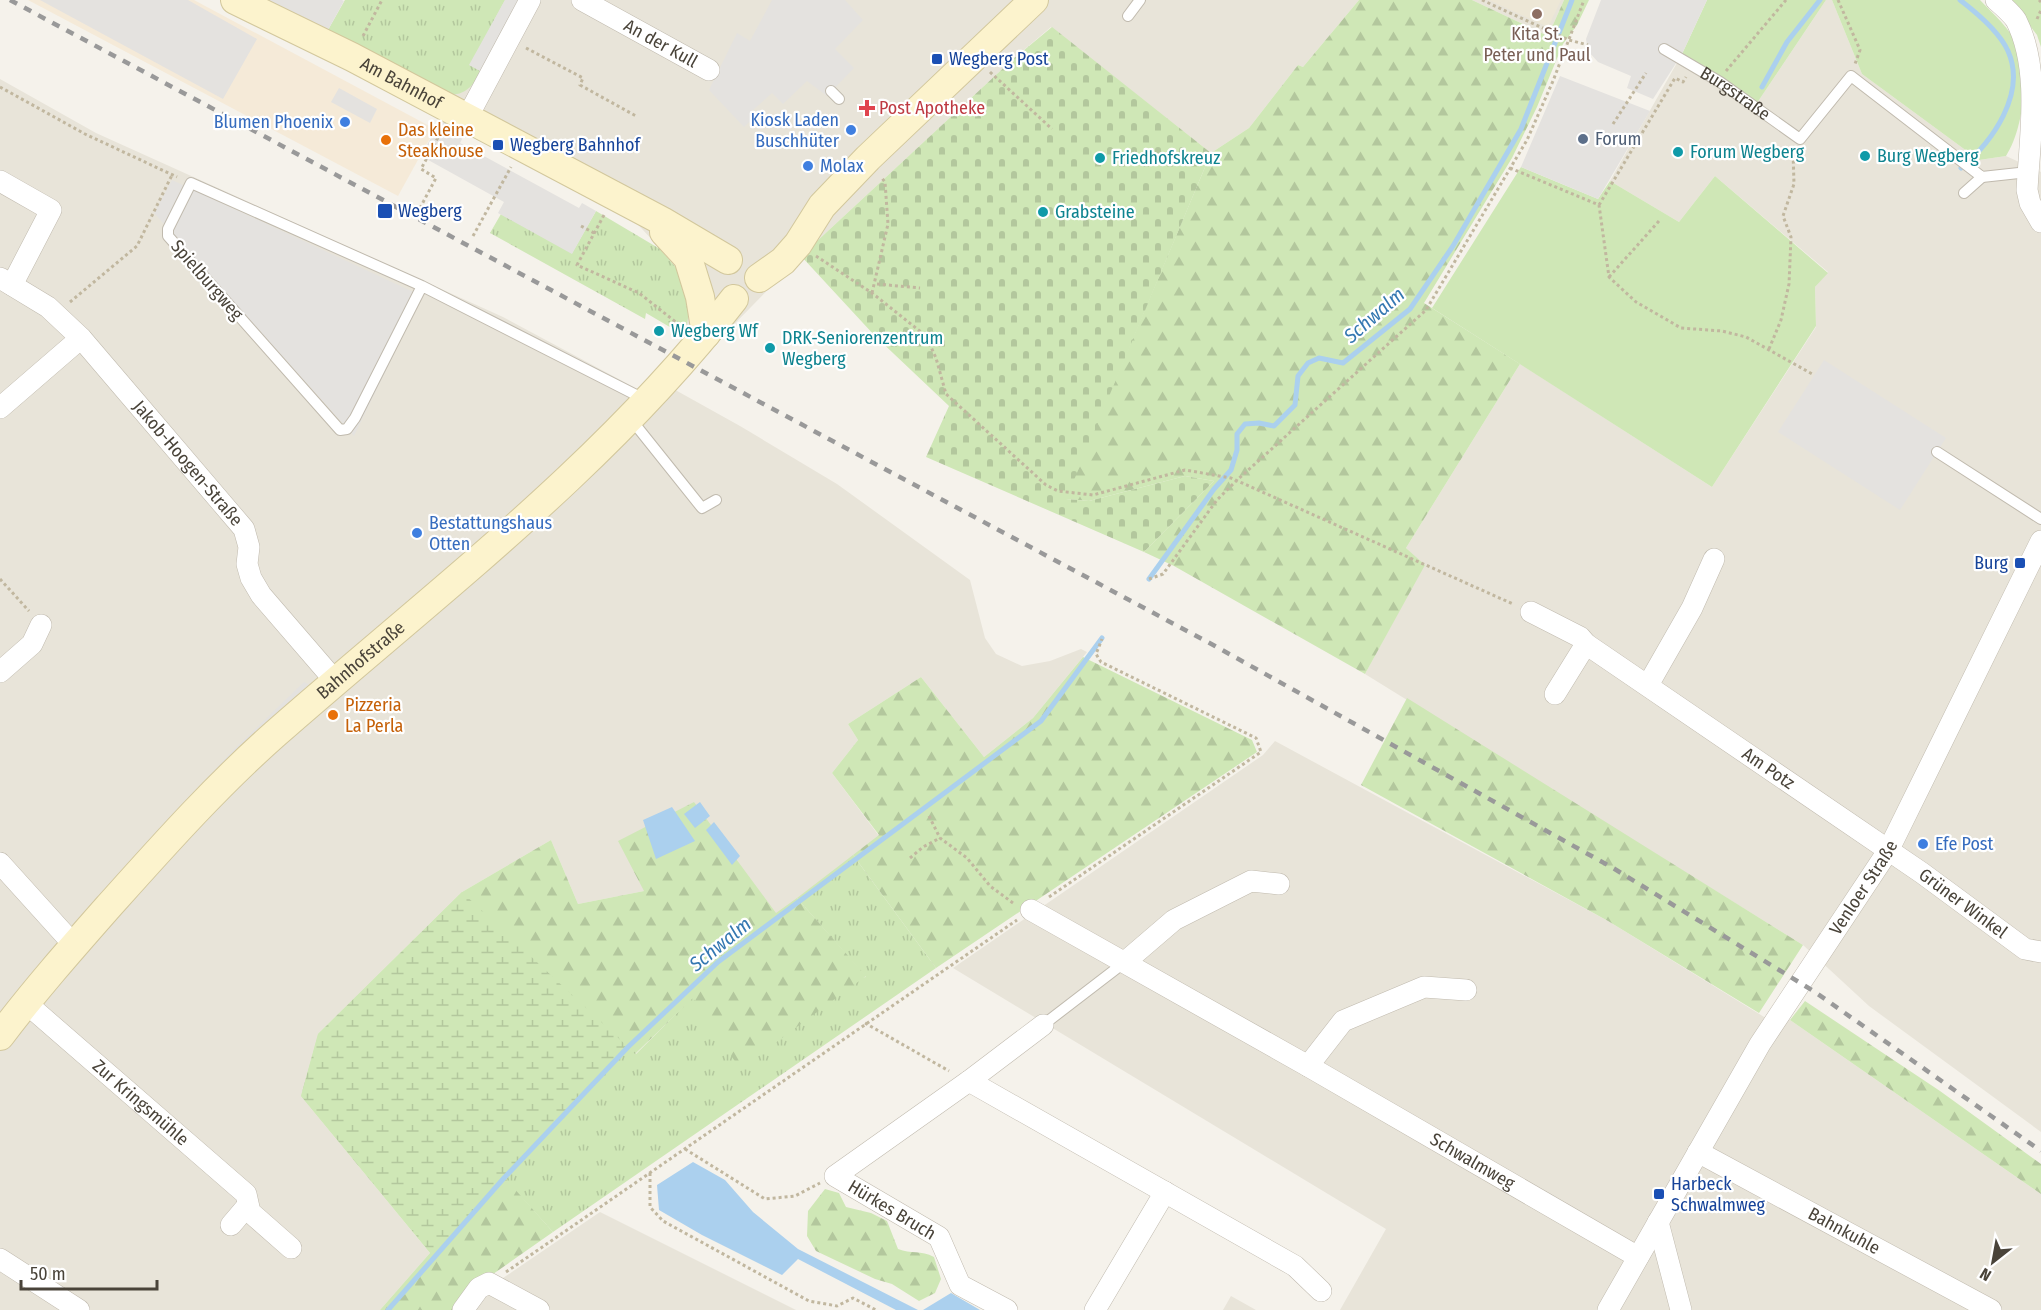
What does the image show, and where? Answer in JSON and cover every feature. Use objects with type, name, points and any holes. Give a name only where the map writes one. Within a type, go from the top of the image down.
[{"type":"street","name":"Am Bahnhof","points":[[235,0],[352,57],[662,221],[739,268]]},
{"type":"street","points":[[460,114],[509,40],[530,0]]},
{"type":"street","name":"An der Kull","points":[[582,0],[709,70]]},
{"type":"street","name":"Bahnhofstraße","points":[[739,268],[783,261],[798,244],[822,206],[868,158],[1034,0]]},
{"type":"street","points":[[1996,0],[2014,18],[2026,38],[2033,69],[2027,190],[2030,203],[2041,222]]},
{"type":"street","points":[[2028,172],[2041,200]]},
{"type":"street","name":"Jakob-Hoogen-Straße","points":[[0,182],[51,210],[6,281],[56,314],[81,338],[244,529],[249,547],[248,564],[251,578],[261,594],[336,682]]},
{"type":"street","name":"Am Bahnhof","points":[[622,201],[660,228],[688,258],[700,297],[703,338]]},
{"type":"street","name":"Bahnhofstraße","points":[[739,268],[772,249],[806,215],[822,206]]},
{"type":"street","name":"Bahnhofstraße","points":[[0,1035],[74,945],[239,767],[468,569],[639,409],[703,338],[734,299],[751,294],[739,268]]},
{"type":"street","points":[[0,408],[81,338]]},
{"type":"street","name":"Venloer Straße","points":[[1608,1310],[1760,1044],[1888,850],[2041,541]]},
{"type":"street","points":[[1648,685],[1692,608],[1714,559]]},
{"type":"street","name":"Am Potz","points":[[1531,612],[1580,637],[1586,644],[1888,850]]},
{"type":"street","points":[[0,672],[32,644],[42,625]]},
{"type":"street","points":[[1555,694],[1586,644]]},
{"type":"street","name":"Grüner Winkel","points":[[1888,850],[2025,949],[2039,950]]},
{"type":"street","points":[[0,863],[74,945]]},
{"type":"street","points":[[1125,962],[1174,920],[1251,881],[1279,884]]},
{"type":"street","name":"Schwalmweg","points":[[1029,912],[1125,962],[1638,1257]]},
{"type":"street","points":[[1308,1066],[1343,1021],[1424,987],[1466,990]]},
{"type":"street","name":"Zur Kringsmühle","points":[[26,1003],[246,1194],[250,1212],[291,1248]]},
{"type":"street","name":"Hürkes Bruch","points":[[1007,1310],[960,1285],[939,1237],[835,1176],[969,1082],[1043,1025]]},
{"type":"street","points":[[969,1082],[1295,1266],[1321,1291]]},
{"type":"street","name":"Bahnkuhle","points":[[1698,1152],[1991,1310]]},
{"type":"street","points":[[1095,1310],[1165,1192]]},
{"type":"street","points":[[231,1225],[248,1204]]},
{"type":"street","points":[[1658,1221],[1681,1310]]},
{"type":"street","points":[[0,1259],[79,1310]]},
{"type":"street","points":[[463,1310],[479,1288],[489,1283],[539,1310]]},
{"type":"lane","points":[[1128,16],[1140,0]]},
{"type":"lane","name":"Burgstraße","points":[[1665,49],[1720,82],[1800,139]]},
{"type":"lane","points":[[1800,139],[1851,76],[1982,177]]},
{"type":"lane","points":[[1964,193],[1982,177],[2028,172]]},
{"type":"lane","name":"Spielburgweg","points":[[422,286],[350,426],[340,430],[168,236],[168,229],[191,183],[422,286],[639,409]]},
{"type":"lane","points":[[639,409],[702,508],[716,500]]},
{"type":"lane","points":[[1937,452],[2041,519]]},
{"type":"lane","points":[[1043,1025],[1125,962]]},
{"type":"path","points":[[352,57],[382,0]]},
{"type":"path","points":[[1482,0],[1563,38],[1588,45]]},
{"type":"path","points":[[1149,579],[1163,574],[1217,500],[1236,481],[1426,310],[1527,140],[1584,0]]},
{"type":"path","points":[[1720,82],[1731,63],[1786,0]]},
{"type":"path","points":[[1838,0],[1860,50],[1851,76]]},
{"type":"path","points":[[509,40],[583,78],[580,85],[636,116]]},
{"type":"path","points":[[975,55],[994,77],[1052,129]]},
{"type":"path","points":[[1693,66],[1683,82],[1675,78],[1599,205],[1610,278],[1636,302],[1681,328],[1746,337],[1814,375]]},
{"type":"path","points":[[1613,124],[1646,73]]},
{"type":"path","points":[[0,87],[85,134],[172,175],[136,246],[56,314]]},
{"type":"path","points":[[420,208],[436,178],[421,169],[460,114]]},
{"type":"path","points":[[1769,349],[1780,320],[1789,284],[1791,237],[1783,216],[1794,184],[1793,150],[1800,139]]},
{"type":"path","points":[[473,236],[522,147]]},
{"type":"path","points":[[868,158],[885,182],[888,225],[876,284],[872,293]]},
{"type":"path","points":[[1510,168],[1599,205]]},
{"type":"path","points":[[622,201],[594,233],[577,265],[639,293],[703,338]]},
{"type":"path","points":[[1610,278],[1659,221]]},
{"type":"path","points":[[581,226],[594,233]]},
{"type":"path","points":[[798,244],[872,293],[926,336],[936,358],[946,394],[1046,485],[1058,491],[1093,495],[1185,470],[1231,478],[1531,612]]},
{"type":"path","points":[[876,284],[920,288]]},
{"type":"path","points":[[0,579],[42,625]]},
{"type":"path","points":[[489,1283],[1261,752],[1256,738],[1101,662],[1096,654],[1102,639]]},
{"type":"path","points":[[929,816],[940,838],[966,858],[990,885],[1029,912]]},
{"type":"path","points":[[910,858],[923,847],[940,838]]},
{"type":"path","points":[[866,1023],[969,1082]]},
{"type":"path","points":[[686,1149],[765,1199],[795,1196],[835,1176]]},
{"type":"path","points":[[650,1173],[650,1207],[663,1221],[809,1301],[837,1306],[853,1298],[876,1310]]},
{"type":"shaded area","points":[[28,0],[194,0],[435,129],[398,196]]},
{"type":"shaded area","points":[[40,0],[188,0],[257,39],[223,99]]},
{"type":"shaded area","points":[[265,0],[342,0],[344,1],[328,30]]},
{"type":"shaded area","points":[[345,0],[1359,0],[1303,67],[1298,65],[1249,128],[1211,153],[1051,27],[1012,60],[801,256],[703,356],[680,342],[685,336],[670,259],[629,215],[318,48]]},
{"type":"shaded area","points":[[505,0],[520,0],[482,72],[469,65]]},
{"type":"shaded area","points":[[772,0],[845,0],[863,20],[835,49],[854,68],[827,96],[807,81],[783,104],[772,93],[752,111],[756,116],[744,127],[709,90],[737,33],[750,41]]},
{"type":"shaded area","points":[[1472,0],[1564,0],[1548,36]]},
{"type":"shaded area","name":"Kita St. Peter und Paul","points":[[1489,0],[1561,0],[1548,27]]},
{"type":"shaded area","points":[[1601,0],[1707,0],[1682,54],[1653,99],[1627,88],[1631,76],[1598,62],[1588,51],[1586,39]]},
{"type":"shaded area","points":[[1826,0],[1832,0],[1862,74],[1979,160],[2006,156],[2041,172],[2041,1132],[1869,1006],[1803,945],[1365,674],[1424,565],[1406,548],[1520,364],[1712,487],[1816,327],[1815,287],[1828,272],[1715,176],[1679,222],[1610,181],[1682,54],[1757,103]]},
{"type":"shaded area","name":"Forum","points":[[1560,76],[1650,111],[1598,199],[1521,167]]},
{"type":"shaded area","points":[[0,79],[96,133],[503,317],[641,391],[652,377],[740,426],[837,484],[970,580],[985,638],[996,654],[1022,666],[1050,661],[1081,649],[1087,652],[1033,718],[984,757],[921,677],[848,724],[858,740],[832,773],[879,836],[777,914],[644,891],[578,904],[551,840],[462,892],[318,1034],[301,1096],[430,1253],[380,1310],[0,1310]]},
{"type":"shaded area","points":[[339,88],[377,109],[370,123],[331,102]]},
{"type":"shaded area","points":[[443,116],[467,129],[460,143],[579,208],[582,203],[596,211],[572,254],[498,213],[504,202],[421,156]]},
{"type":"shaded area","points":[[172,180],[422,296],[354,436],[154,213]]},
{"type":"shaded area","points":[[1824,360],[1946,438],[1900,510],[1778,432]]},
{"type":"shaded area","points":[[304,682],[317,688],[170,818],[233,750]]},
{"type":"shaded area","points":[[1275,741],[1608,921],[1769,1020],[1773,1013],[1790,1020],[2041,1194],[2041,1310],[1340,1310],[1386,1229],[953,968],[1263,755]]},
{"type":"shaded area","points":[[600,1212],[796,1310],[469,1310],[484,1291]]},
{"type":"shaded area","points":[[1231,1296],[1256,1310],[1223,1310]]},
{"type":"green space","points":[[345,0],[505,0],[470,65],[482,72],[468,89],[448,95],[328,30]]},
{"type":"green space","points":[[1359,0],[1472,0],[1548,36],[1564,0],[1589,0],[1577,25],[1563,44],[1537,107],[1512,158],[1424,303],[1520,364],[1406,548],[1425,565],[1365,674],[1174,566],[1144,552],[1214,481],[1185,476],[1089,501],[1065,499],[1211,153],[1249,128],[1298,65],[1303,67]]},
{"type":"green space","points":[[1707,0],[1826,0],[1757,103],[1682,54]]},
{"type":"green space","points":[[1832,0],[1980,0],[2011,34],[2018,47],[2021,60],[2024,88],[2020,118],[2017,132],[2006,156],[1979,160],[1862,74]]},
{"type":"green space","points":[[2010,0],[2041,0],[2041,47],[2037,35]]},
{"type":"green space","points":[[1052,27],[1211,153],[1066,499],[1089,501],[1185,476],[1214,481],[1144,552],[926,457],[949,406],[875,336],[801,256],[1012,60]]},
{"type":"green space","points":[[1521,167],[1598,199],[1610,181],[1679,222],[1715,176],[1828,273],[1815,287],[1816,326],[1712,487],[1432,308]]},
{"type":"green space","points":[[596,211],[660,249],[678,270],[689,312],[685,336],[646,313],[645,319],[490,233],[501,214],[572,253]]},
{"type":"green space","points":[[1083,657],[1252,740],[1257,752],[936,968],[853,855],[879,835],[832,773],[858,740],[848,724],[921,677],[984,757],[1033,718]]},
{"type":"green space","points":[[1407,698],[1803,945],[1759,1013],[1608,921],[1361,785]]},
{"type":"green space","points":[[694,802],[776,913],[797,898],[866,976],[740,1069],[693,998],[635,1054],[627,1047],[505,1178],[553,1232],[476,1286],[457,1310],[380,1310],[430,1253],[301,1096],[318,1034],[462,892],[551,840],[578,904],[644,891],[618,841]]},
{"type":"green space","points":[[853,855],[936,968],[553,1232],[504,1178],[628,1047],[636,1054],[693,997],[866,977],[797,898]]},
{"type":"green space","points":[[462,892],[628,1047],[434,1257],[301,1096],[318,1034]]},
{"type":"green space","points":[[1805,1001],[1940,1091],[2041,1164],[2041,1194],[1790,1020]]},
{"type":"green space","points":[[825,1189],[839,1193],[846,1207],[871,1213],[887,1221],[898,1249],[934,1257],[941,1279],[935,1293],[919,1301],[892,1284],[875,1279],[816,1251],[807,1236],[808,1211]]},
{"type":"water","points":[[700,802],[710,816],[695,828],[684,814]]},
{"type":"water","points":[[672,807],[695,841],[656,859],[643,820]]},
{"type":"water","points":[[714,822],[740,856],[732,865],[706,830]]},
{"type":"water","points":[[693,1162],[725,1180],[753,1212],[798,1249],[918,1310],[896,1310],[798,1259],[782,1275],[702,1235],[659,1210],[657,1185]]},
{"type":"water","points":[[951,1293],[980,1310],[923,1310]]},
{"type":"waterway","name":"Schwalm","points":[[1149,579],[1214,489],[1231,470],[1237,450],[1237,434],[1245,424],[1259,423],[1274,426],[1295,405],[1298,376],[1308,363],[1319,358],[1343,363],[1410,309],[1453,246],[1521,129],[1572,0]]},
{"type":"waterway","points":[[1762,87],[1787,42],[1820,0]]},
{"type":"waterway","points":[[1960,0],[1999,36],[2008,51],[2013,67],[2010,100],[2003,116],[1984,145],[1961,168]]},
{"type":"waterway","name":"Schwalm","points":[[388,1310],[504,1178],[628,1047],[718,962],[1041,721],[1102,638]]},
{"type":"railway","points":[[10,0],[1215,646],[1613,868],[1815,992],[2041,1151]]},
{"type":"place","name":"Kita St. Peter und Paul","points":[[1537,14]]},
{"type":"place","name":"Wegberg Post","points":[[937,59]]},
{"type":"place","name":"Post Apotheke","points":[[867,108]]},
{"type":"place","name":"Blumen Phoenix","points":[[345,122]]},
{"type":"place","name":"Kiosk Laden Buschhüter","points":[[851,130]]},
{"type":"place","name":"Forum","points":[[1583,139]]},
{"type":"place","name":"Das kleine Steakhouse","points":[[386,140]]},
{"type":"place","name":"Wegberg Bahnhof","points":[[498,145]]},
{"type":"place","name":"Forum Wegberg","points":[[1678,152]]},
{"type":"place","name":"Burg Wegberg","points":[[1865,156]]},
{"type":"place","name":"Friedhofskreuz","points":[[1100,158]]},
{"type":"place","name":"Molax","points":[[808,166]]},
{"type":"place","name":"Wegberg","points":[[385,211]]},
{"type":"place","name":"Grabsteine","points":[[1043,212]]},
{"type":"place","name":"Wegberg Wf","points":[[659,331]]},
{"type":"place","name":"DRK-Seniorenzentrum Wegberg","points":[[770,348]]},
{"type":"place","name":"Bestattungshaus Otten","points":[[417,533]]},
{"type":"place","name":"Burg","points":[[2020,563]]},
{"type":"place","name":"Pizzeria La Perla","points":[[333,715]]},
{"type":"place","name":"Efe Post","points":[[1923,844]]},
{"type":"place","name":"Harbeck Schwalmweg","points":[[1659,1194]]}]
